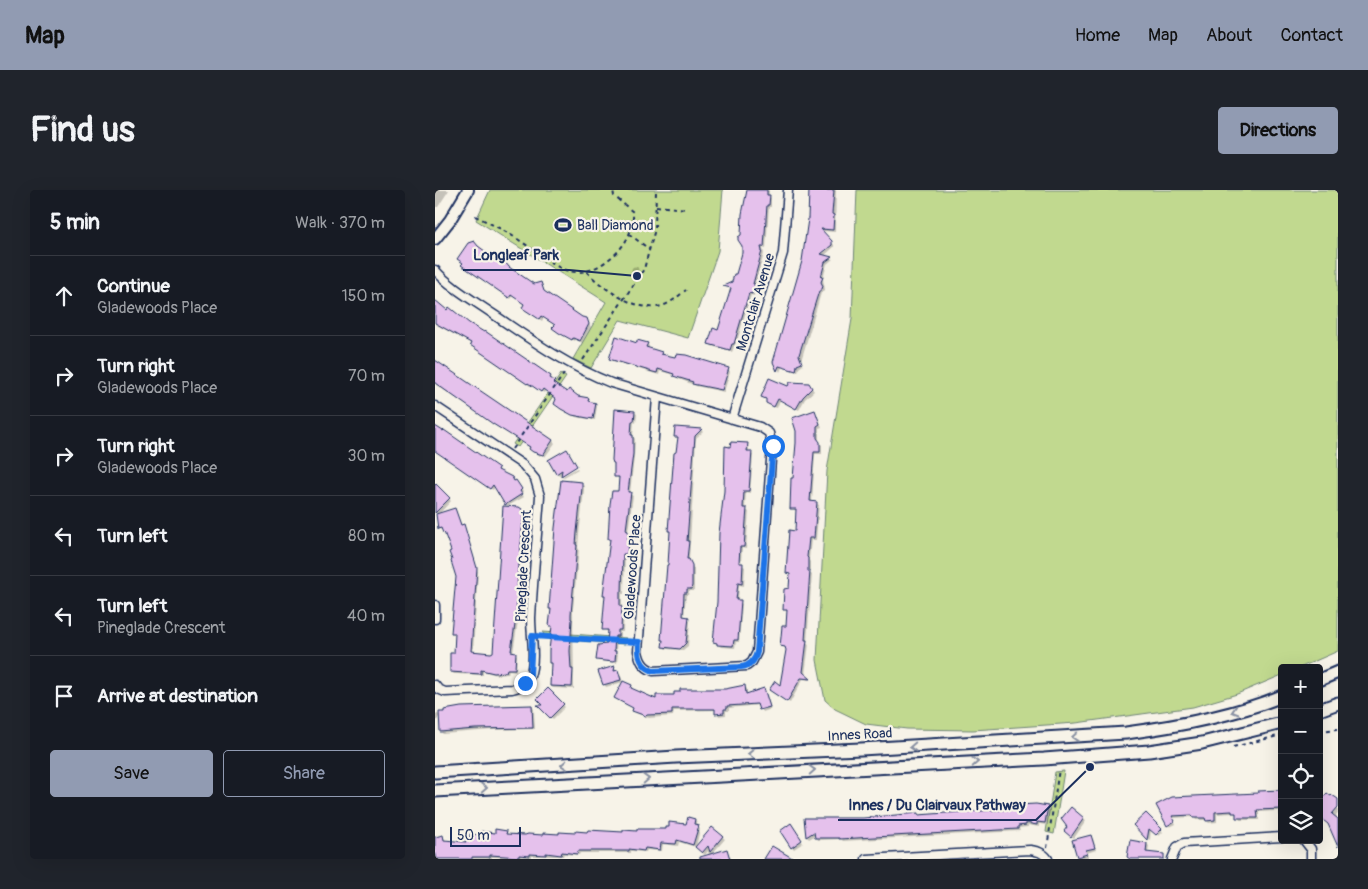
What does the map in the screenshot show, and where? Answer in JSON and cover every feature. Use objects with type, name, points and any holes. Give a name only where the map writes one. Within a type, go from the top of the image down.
[{"type":"main road","points":[[1323,678],[1338,672]]},
{"type":"main road","name":"Innes Road","points":[[435,772],[686,757],[861,750],[1126,733],[1178,725],[1226,714],[1278,697]]},
{"type":"main road","points":[[1322,709],[1338,703]]},
{"type":"main road","points":[[435,791],[1044,759],[1139,752],[1202,743],[1278,725]]},
{"type":"main road","points":[[435,765],[483,769]]},
{"type":"street","points":[[435,239],[450,220],[468,190]]},
{"type":"street","name":"Montclair Avenue","points":[[732,419],[783,253],[787,190]]},
{"type":"street","name":"Gladewoods Place","points":[[435,270],[455,288],[574,366],[611,383],[732,419],[765,430],[771,438],[773,446],[756,658],[747,666],[653,671],[646,668],[640,661],[638,651],[657,397]]},
{"type":"street","name":"Pineglade Crescent","points":[[435,406],[530,472],[535,479],[540,496],[530,675],[519,688],[513,689],[445,692],[438,689],[435,685]]},
{"type":"street","points":[[435,605],[435,619]]},
{"type":"street","points":[[1172,859],[1177,847],[1184,843],[1278,837]]},
{"type":"street","points":[[1307,844],[1311,849],[1311,859]]},
{"type":"street","points":[[866,859],[1029,850],[1039,852],[1047,857]]},
{"type":"path","points":[[475,216],[521,241],[553,266],[566,270],[586,272],[603,264],[620,250],[633,223],[633,212],[614,196],[613,190]]},
{"type":"path","points":[[511,457],[511,450],[644,269],[655,229],[655,190]]},
{"type":"path","points":[[656,206],[687,209]]},
{"type":"path","points":[[629,234],[649,250]]},
{"type":"path","points":[[586,272],[609,292],[645,307],[657,307],[672,302],[686,290]]},
{"type":"path","points":[[532,636],[639,642]]},
{"type":"path","points":[[1323,731],[1338,729]]},
{"type":"path","points":[[1047,857],[1059,768]]},
{"type":"green space","points":[[490,190],[723,190],[718,251],[688,338],[620,320],[591,368],[573,359],[606,302],[476,220]]},
{"type":"green space","points":[[857,190],[1338,190],[1338,651],[1308,664],[1278,664],[1278,677],[1237,694],[1193,707],[1076,723],[973,730],[907,729],[866,724],[835,709],[825,700],[817,660],[827,471],[852,319]]},
{"type":"green space","points":[[561,374],[566,377],[518,447],[513,444]]},
{"type":"green space","points":[[543,632],[626,638],[625,644],[544,638]]},
{"type":"green space","points":[[1064,771],[1054,834],[1046,832],[1055,772]]},
{"type":"building","points":[[747,190],[767,190],[767,195],[770,195],[769,205],[767,205],[764,247],[761,247],[762,251],[753,284],[755,284],[752,294],[749,293],[734,344],[732,344],[730,350],[708,344],[713,328],[718,330],[731,288],[723,286],[732,282],[742,253],[742,246],[738,237],[741,235],[742,214]]},
{"type":"building","points":[[809,190],[834,190],[833,230],[821,229],[832,241],[832,245],[821,254],[832,257],[825,262],[821,277],[823,277],[821,282],[823,286],[819,291],[799,355],[802,363],[797,365],[796,371],[779,366],[777,371],[773,362],[802,261],[808,219]]},
{"type":"building","points":[[474,241],[500,263],[505,262],[509,267],[534,284],[541,282],[544,291],[582,317],[587,318],[589,324],[580,341],[573,338],[572,340],[559,333],[552,328],[555,325],[541,316],[539,319],[522,308],[524,304],[511,295],[509,298],[461,265],[463,263],[457,259],[468,243]]},
{"type":"building","points":[[435,300],[447,310],[449,307],[469,323],[485,331],[551,376],[550,378],[555,381],[553,383],[567,392],[569,389],[578,396],[589,398],[588,401],[596,403],[593,419],[572,415],[561,409],[554,404],[556,399],[543,389],[541,392],[527,384],[470,345],[471,343],[435,323]]},
{"type":"building","points":[[616,336],[637,343],[637,340],[648,343],[646,347],[662,352],[661,354],[675,357],[676,354],[686,355],[729,368],[722,390],[692,384],[693,382],[658,369],[657,373],[609,359]]},
{"type":"building","points":[[435,360],[553,440],[543,455],[533,452],[529,449],[530,447],[493,424],[435,383]]},
{"type":"building","points":[[769,378],[788,386],[790,382],[809,383],[812,388],[803,397],[796,409],[778,399],[774,407],[766,403],[766,399],[761,397]]},
{"type":"building","points":[[615,409],[635,411],[634,421],[632,421],[633,454],[628,492],[631,492],[626,530],[628,531],[628,544],[627,554],[623,554],[622,592],[620,592],[620,606],[622,607],[621,630],[618,630],[618,636],[615,636],[614,651],[616,651],[615,661],[613,662],[596,660],[598,645],[607,644],[608,630],[602,630],[605,595],[603,595],[610,539],[608,539],[610,504],[612,491],[618,491],[619,477],[614,477],[614,463],[612,460]]},
{"type":"building","points":[[815,410],[820,424],[817,426],[817,438],[820,442],[820,452],[814,452],[810,501],[817,502],[814,538],[809,538],[807,557],[808,571],[810,571],[805,640],[807,640],[803,672],[811,679],[801,678],[787,702],[769,690],[775,681],[780,685],[786,650],[785,647],[780,646],[782,626],[786,626],[787,610],[783,610],[784,589],[789,588],[790,574],[786,573],[789,530],[795,531],[796,509],[790,509],[791,478],[793,478],[796,443],[796,431],[792,418]]},
{"type":"building","points":[[435,426],[444,430],[499,468],[498,470],[512,477],[514,481],[516,480],[522,489],[520,491],[522,494],[505,505],[493,485],[490,489],[435,451]]},
{"type":"building","points":[[675,427],[702,429],[695,436],[687,541],[689,541],[687,559],[689,559],[692,565],[692,586],[691,589],[687,589],[687,593],[684,593],[683,616],[689,617],[686,643],[680,649],[662,647],[663,640],[661,640],[668,565],[670,531],[668,531],[674,453],[676,452],[678,437],[674,437]]},
{"type":"building","points":[[731,442],[748,443],[747,451],[752,451],[749,491],[744,491],[743,508],[747,508],[744,547],[740,547],[739,563],[743,563],[742,584],[738,583],[736,600],[741,600],[738,640],[734,640],[733,646],[717,645],[717,643],[713,642],[717,602],[719,533],[724,491],[725,446],[730,447]]},
{"type":"building","points":[[567,449],[577,466],[561,476],[562,470],[556,474],[548,460]]},
{"type":"building","points":[[561,480],[582,482],[571,614],[570,651],[571,669],[573,669],[572,687],[550,686],[551,663],[549,663],[549,650],[552,626],[549,626],[551,609],[549,609],[555,528]]},
{"type":"building","points":[[435,483],[450,498],[435,513]]},
{"type":"building","points":[[503,506],[519,507],[522,509],[523,517],[518,566],[516,618],[511,651],[516,652],[515,669],[494,673],[481,670],[481,674],[450,672],[450,653],[454,653],[455,633],[451,633],[456,577],[449,552],[451,551],[444,532],[441,528],[438,529],[436,514],[455,508],[461,525],[464,524],[477,568],[471,651],[491,653],[493,652]]},
{"type":"building","points":[[615,666],[614,671],[618,670],[621,680],[603,685],[598,671]]},
{"type":"building","points":[[623,681],[632,685],[631,688],[656,699],[656,695],[674,695],[674,692],[680,692],[680,689],[725,689],[745,685],[746,694],[764,688],[770,707],[759,710],[757,704],[727,706],[727,709],[724,709],[724,713],[715,714],[715,709],[672,709],[672,714],[646,716],[632,711],[633,708],[614,698]]},
{"type":"building","points":[[548,688],[564,704],[550,718],[537,705],[543,705],[537,699]]},
{"type":"building","points":[[532,705],[533,728],[440,732],[439,712],[444,712],[444,710],[461,707]]},
{"type":"building","points":[[1278,790],[1278,809],[1257,810],[1258,818],[1236,818],[1236,813],[1232,813],[1232,811],[1215,812],[1215,820],[1206,821],[1205,818],[1193,818],[1192,815],[1172,816],[1175,821],[1167,826],[1156,805],[1172,797],[1258,793],[1258,791]]},
{"type":"building","points":[[1327,793],[1338,799],[1338,807],[1332,814],[1338,819],[1338,847],[1328,824],[1323,820],[1323,798]]},
{"type":"building","points":[[1036,804],[1048,806],[1045,823],[1037,822],[1037,825],[1026,823],[1026,825],[1018,826],[1018,829],[839,839],[815,838],[814,832],[806,837],[804,818],[863,818],[918,813],[918,815],[1017,809],[1017,805]]},
{"type":"building","points":[[1071,807],[1084,818],[1071,837],[1064,831],[1067,827],[1061,819]]},
{"type":"building","points":[[1146,813],[1162,829],[1156,835],[1149,829],[1147,840],[1133,825]]},
{"type":"building","points":[[688,817],[695,819],[694,824],[699,825],[693,845],[677,840],[676,844],[661,843],[660,850],[645,848],[644,851],[629,849],[629,851],[578,851],[577,854],[562,852],[561,855],[546,853],[546,855],[519,855],[519,857],[490,855],[490,857],[472,857],[472,859],[437,859],[435,850],[435,837],[443,835],[444,840],[466,842],[466,840],[469,840],[470,834],[480,835],[481,831],[495,833],[495,829],[507,831],[506,834],[543,835],[543,833],[575,833],[575,831],[587,832],[588,830],[623,832],[623,830],[637,831],[637,829],[666,829],[666,827],[669,827],[669,822],[686,824]]},
{"type":"building","points":[[791,823],[802,840],[791,848],[780,831]]},
{"type":"building","points":[[712,827],[723,836],[710,852],[708,846],[702,853],[695,847]]},
{"type":"building","points":[[1091,835],[1095,848],[1086,850],[1087,854],[1077,857],[1072,840]]},
{"type":"building","points":[[1130,840],[1147,843],[1146,852],[1164,854],[1164,859],[1130,859],[1127,857]]},
{"type":"building","points":[[772,846],[794,859],[764,859]]},
{"type":"building","points":[[727,849],[730,859],[700,859],[700,857]]},
{"type":"place","name":"Ball Diamond","points":[[563,225]]},
{"type":"place","name":"Longleaf Park","points":[[637,276]]},
{"type":"place","name":"Innes / Du Clairvaux Pathway","points":[[1090,767]]},
{"type":"route","points":[[525,683],[530,675],[532,636],[639,642],[640,661],[646,668],[660,672],[741,667],[747,666],[752,662],[756,658],[757,652],[773,446]]}]
